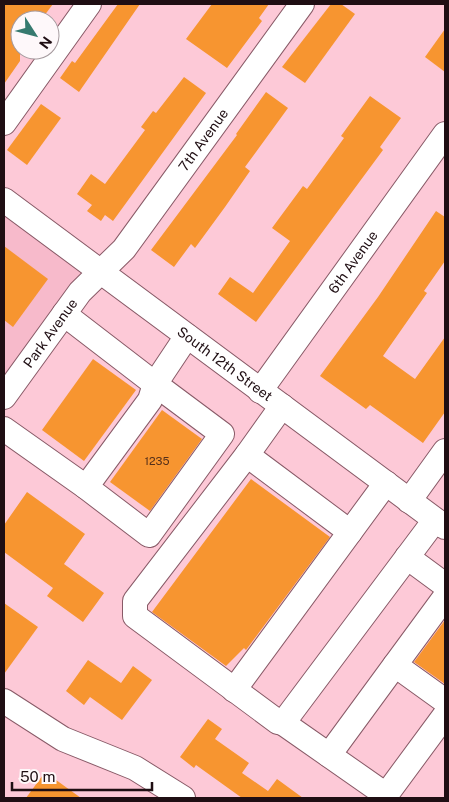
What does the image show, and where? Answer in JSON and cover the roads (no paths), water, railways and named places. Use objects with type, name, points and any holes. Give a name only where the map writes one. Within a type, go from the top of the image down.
[{"type":"street","points":[[4,123],[88,4]]},
{"type":"street","name":"7th Avenue","points":[[101,271],[124,250],[302,4]]},
{"type":"street","name":"6th Avenue","points":[[260,390],[445,134]]},
{"type":"street","name":"South 12th Street","points":[[4,200],[440,524]]},
{"type":"street","name":"Park Avenue","points":[[4,397],[80,292],[101,271]]},
{"type":"street","points":[[4,429],[86,487],[149,535],[222,434],[64,314]]},
{"type":"street","points":[[86,487],[150,400],[155,384],[187,336]]},
{"type":"street","points":[[282,406],[247,455],[135,601],[135,616],[278,722],[283,723],[386,795],[445,715]]},
{"type":"street","points":[[409,501],[445,451]]},
{"type":"street","points":[[247,455],[350,532]]},
{"type":"street","points":[[234,690],[386,483]]},
{"type":"street","points":[[283,723],[407,557],[440,524]]},
{"type":"street","points":[[407,557],[445,585]]},
{"type":"street","points":[[329,755],[445,597]]},
{"type":"street","points":[[395,665],[445,702]]},
{"type":"street","points":[[4,701],[63,739],[135,768],[183,798]]}]
